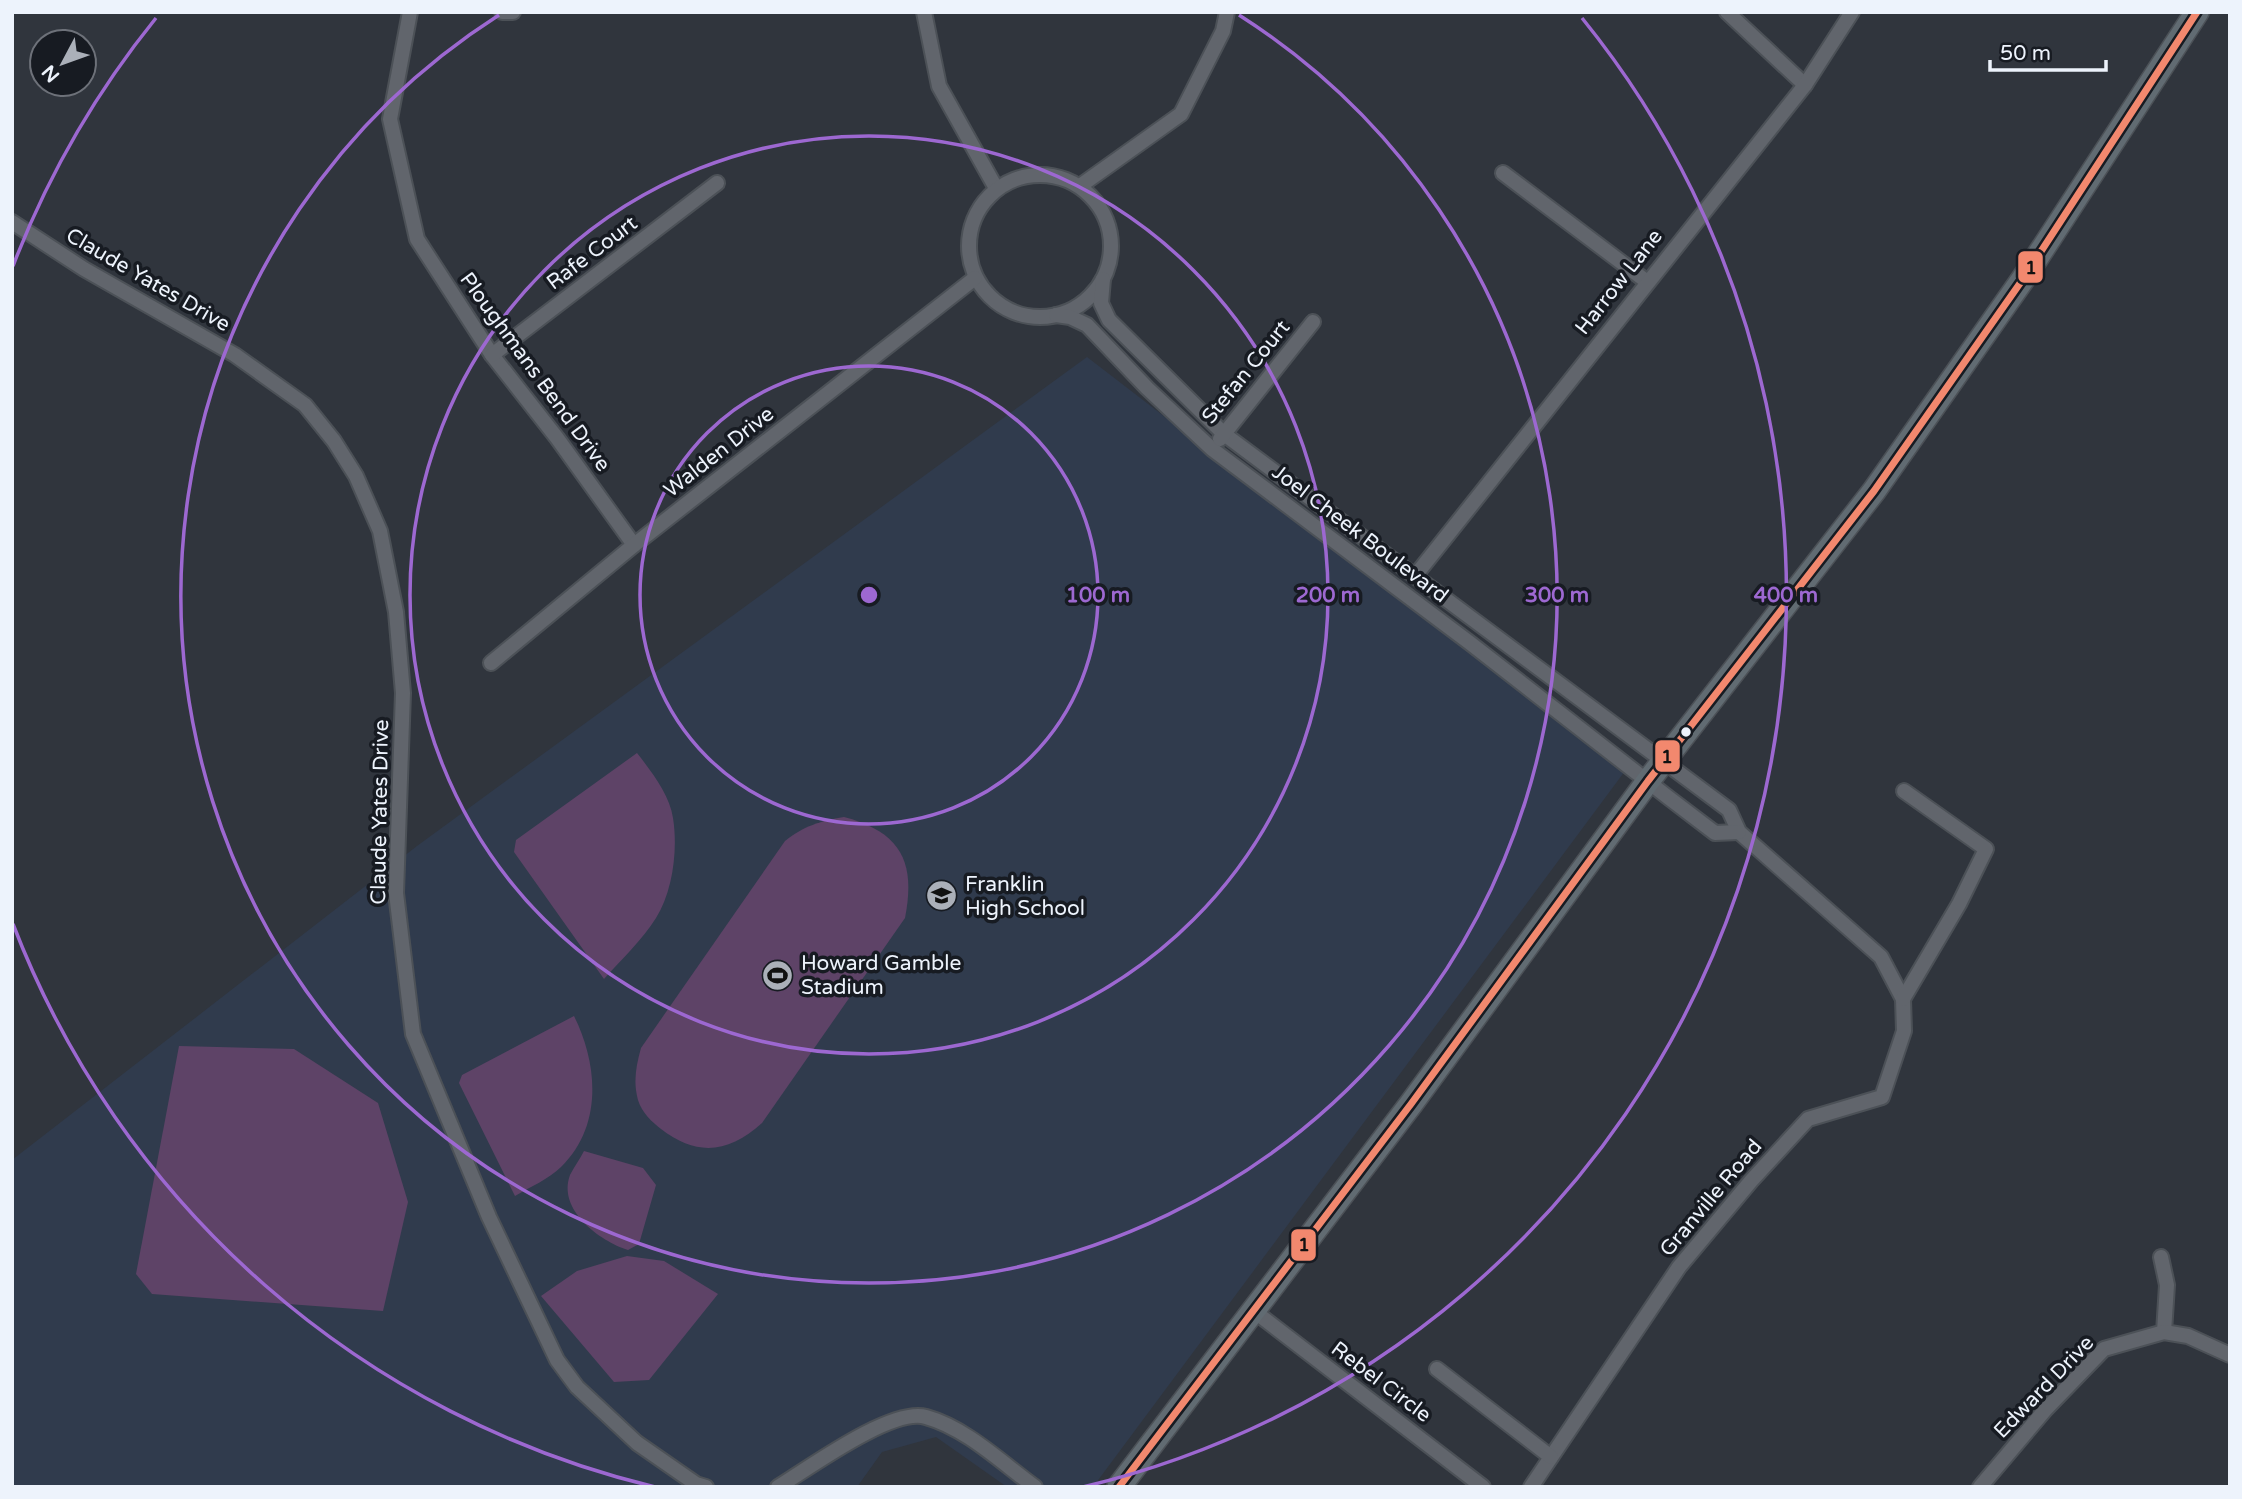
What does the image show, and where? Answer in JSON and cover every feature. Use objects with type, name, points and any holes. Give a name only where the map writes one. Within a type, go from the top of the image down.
[{"type":"main road","points":[[1119,1487],[1436,1071],[1663,761],[1874,491],[2023,279],[2197,12]]},
{"type":"street","name":"Ploughmans Bend Drive","points":[[410,12],[390,119],[417,239],[492,355],[557,438],[634,545]]},
{"type":"street","points":[[502,12],[513,12]]},
{"type":"street","points":[[924,12],[939,86],[996,188]]},
{"type":"street","points":[[1080,187],[1181,114],[1223,32],[1227,12]]},
{"type":"street","points":[[1727,12],[1805,85]]},
{"type":"street","name":"Harrow Lane","points":[[1415,576],[1646,281],[1805,85],[1852,12]]},
{"type":"street","points":[[1503,173],[1646,281]]},
{"type":"street","points":[[1034,174],[1060,177],[1080,187],[1096,201],[1106,219],[1111,251],[1102,279],[1081,305],[1056,315],[1030,317],[1003,307],[984,291],[975,278],[968,253],[970,228],[978,208],[996,188],[1011,180],[1034,174]]},
{"type":"street","name":"Rafe Court","points":[[492,355],[717,183]]},
{"type":"street","name":"Claude Yates Drive","points":[[12,222],[84,269],[235,355],[305,405],[334,440],[356,476],[380,531],[396,612],[403,692],[396,893],[413,1034],[489,1217],[556,1360],[577,1387],[637,1443],[696,1484],[706,1487]]},
{"type":"street","name":"Walden Drive","points":[[491,663],[634,545],[975,278]]},
{"type":"street","name":"Joel Cheek Boulevard","points":[[1102,279],[1101,303],[1109,320],[1224,434],[1663,761]]},
{"type":"street","name":"Joel Cheek Boulevard","points":[[1056,315],[1070,317],[1087,325],[1147,388],[1212,449],[1648,781]]},
{"type":"street","name":"Stefan Court","points":[[1212,449],[1313,322]]},
{"type":"street","points":[[1576,726],[1588,706]]},
{"type":"street","name":"Granville Road","points":[[1531,1487],[1679,1267],[1751,1181],[1808,1119],[1882,1097],[1904,1031],[1903,999],[1881,957],[1739,832],[1728,810],[1663,761]]},
{"type":"street","points":[[1648,781],[1715,833],[1739,832]]},
{"type":"street","points":[[1903,999],[1959,904],[1986,849],[1904,791]]},
{"type":"street","points":[[2161,1257],[2167,1285],[2164,1332],[2188,1336],[2230,1356]]},
{"type":"street","name":"Rebel Circle","points":[[1254,1311],[1483,1487]]},
{"type":"street","name":"Edward Drive","points":[[1980,1487],[2045,1410],[2104,1349],[2164,1332]]},
{"type":"street","points":[[1437,1369],[1551,1457]]},
{"type":"street","points":[[778,1487],[877,1427],[900,1416],[925,1416],[963,1434],[1035,1487]]},
{"type":"shaded area","name":"Franklin High School","points":[[1087,357],[1625,771],[1093,1487],[1007,1487],[936,1437],[882,1452],[857,1487],[12,1487],[12,1160],[417,846]]},
{"type":"shaded area","points":[[637,753],[659,784],[671,809],[675,843],[673,870],[667,895],[656,918],[604,979],[514,852],[516,840]]},
{"type":"shaded area","name":"Howard Gamble Stadium","points":[[844,817],[879,831],[900,852],[906,865],[908,881],[905,918],[762,1123],[737,1141],[713,1148],[687,1144],[674,1138],[651,1120],[638,1100],[636,1074],[641,1048],[785,841],[813,825]]},
{"type":"shaded area","points":[[574,1016],[588,1054],[592,1074],[590,1114],[584,1133],[575,1151],[561,1167],[515,1196],[459,1083],[462,1075]]},
{"type":"shaded area","points":[[179,1046],[294,1049],[378,1103],[408,1202],[383,1311],[152,1294],[136,1274]]},
{"type":"shaded area","points":[[584,1151],[643,1168],[656,1185],[639,1244],[628,1250],[594,1232],[575,1212],[568,1188],[570,1175]]},
{"type":"shaded area","points":[[627,1256],[664,1261],[718,1294],[649,1380],[614,1382],[541,1296],[577,1271]]},
{"type":"transit line","name":"1","points":[[1119,1487],[1411,1104],[1648,781],[1874,491],[2023,279],[2197,12]]},
{"type":"place","name":"Franklin High School","points":[[942,896]]},
{"type":"place","name":"Howard Gamble Stadium","points":[[778,975]]}]
